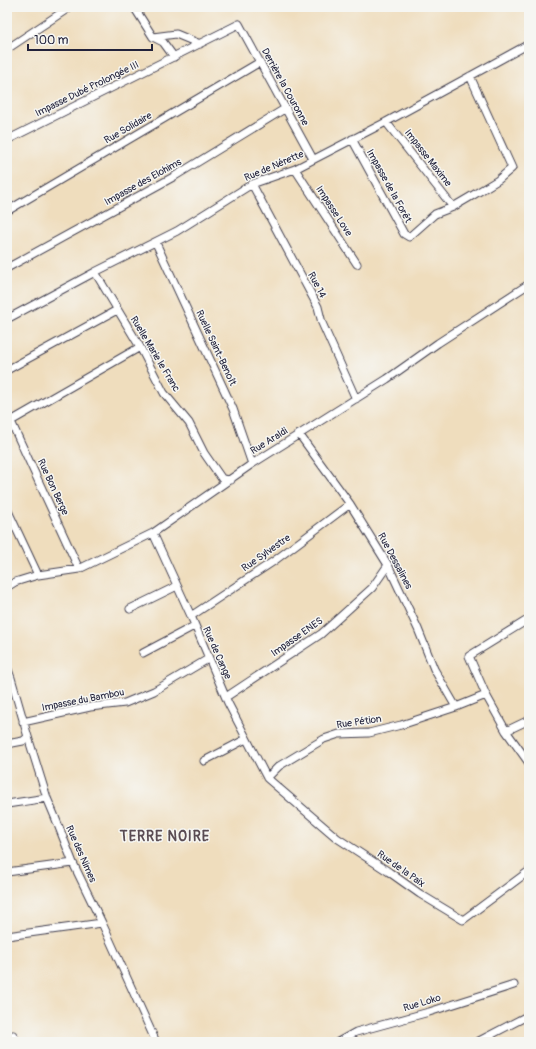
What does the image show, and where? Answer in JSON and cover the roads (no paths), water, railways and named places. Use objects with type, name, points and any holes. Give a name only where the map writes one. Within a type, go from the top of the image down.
[{"type":"street","points":[[7,49],[70,7]]},
{"type":"street","points":[[134,7],[153,36],[163,42],[174,57]]},
{"type":"street","name":"Impasse Dubé Prolongée III","points":[[7,140],[239,24]]},
{"type":"street","name":"Derrière la Couronne","points":[[239,24],[313,159]]},
{"type":"street","points":[[153,36],[176,34],[200,44]]},
{"type":"street","name":"Rue de Nérette","points":[[7,319],[95,272],[156,242],[213,210],[252,184],[294,169],[386,122],[529,44]]},
{"type":"street","name":"Rue Solidaire","points":[[7,211],[260,62]]},
{"type":"street","name":"Impasse de la Forêt","points":[[352,139],[404,234],[409,237],[435,214],[453,207],[498,180],[512,168],[470,76]]},
{"type":"street","name":"Impasse des Elohims","points":[[7,268],[175,176],[286,108]]},
{"type":"street","name":"Impasse Maxime","points":[[386,122],[453,207]]},
{"type":"street","name":"Impasse Love","points":[[294,169],[357,264]]},
{"type":"street","name":"Rue 14","points":[[252,184],[318,308],[322,324],[356,399]]},
{"type":"street","name":"Ruelle Saint-Benoît","points":[[156,242],[233,409],[252,464]]},
{"type":"street","name":"Ruelle Marie le Franc","points":[[95,272],[140,347],[164,393],[189,423],[204,453],[222,479],[231,480]]},
{"type":"street","name":"Rue Araldi","points":[[7,587],[15,582],[38,575],[79,569],[153,533],[252,464],[387,379],[438,343],[529,284]]},
{"type":"street","points":[[7,370],[117,310]]},
{"type":"street","points":[[11,421],[140,347]]},
{"type":"street","name":"Rue Bon Berge","points":[[7,413],[79,569]]},
{"type":"street","name":"Rue Dessalines","points":[[299,434],[350,504],[388,565],[418,629],[434,669],[456,707]]},
{"type":"street","name":"Rue Sylvestre","points":[[191,616],[274,561],[350,504]]},
{"type":"street","points":[[7,509],[38,575]]},
{"type":"street","name":"Rue de Cange","points":[[153,533],[191,616],[208,659],[246,739],[267,778]]},
{"type":"street","name":"Impasse ENES","points":[[226,697],[321,634],[372,588],[388,565]]},
{"type":"street","points":[[130,609],[177,586]]},
{"type":"street","points":[[529,619],[470,656],[486,695],[506,731],[529,763]]},
{"type":"street","points":[[143,652],[194,626]]},
{"type":"street","name":"Impasse du Bambou","points":[[23,722],[90,707],[125,703],[154,691],[208,659]]},
{"type":"street","name":"Rue des Nimes","points":[[7,667],[47,798],[73,863],[156,1042]]},
{"type":"street","name":"Rue Pétion","points":[[267,778],[279,766],[324,739],[339,734],[368,733],[401,725],[456,707],[486,695]]},
{"type":"street","points":[[506,731],[529,720]]},
{"type":"street","points":[[7,744],[23,741],[28,737]]},
{"type":"street","points":[[204,761],[246,739]]},
{"type":"street","name":"Rue de la Paix","points":[[267,778],[337,838],[420,894],[463,920],[529,871]]},
{"type":"street","points":[[7,804],[47,798]]},
{"type":"street","points":[[7,872],[73,863]]},
{"type":"street","points":[[7,936],[102,923]]},
{"type":"street","name":"Rue Loko","points":[[338,1042],[356,1032],[429,1012],[514,985]]},
{"type":"street","points":[[476,1042],[529,1015]]},
{"type":"district","name":"TERRE NOIRE","points":[[165,836]]}]
